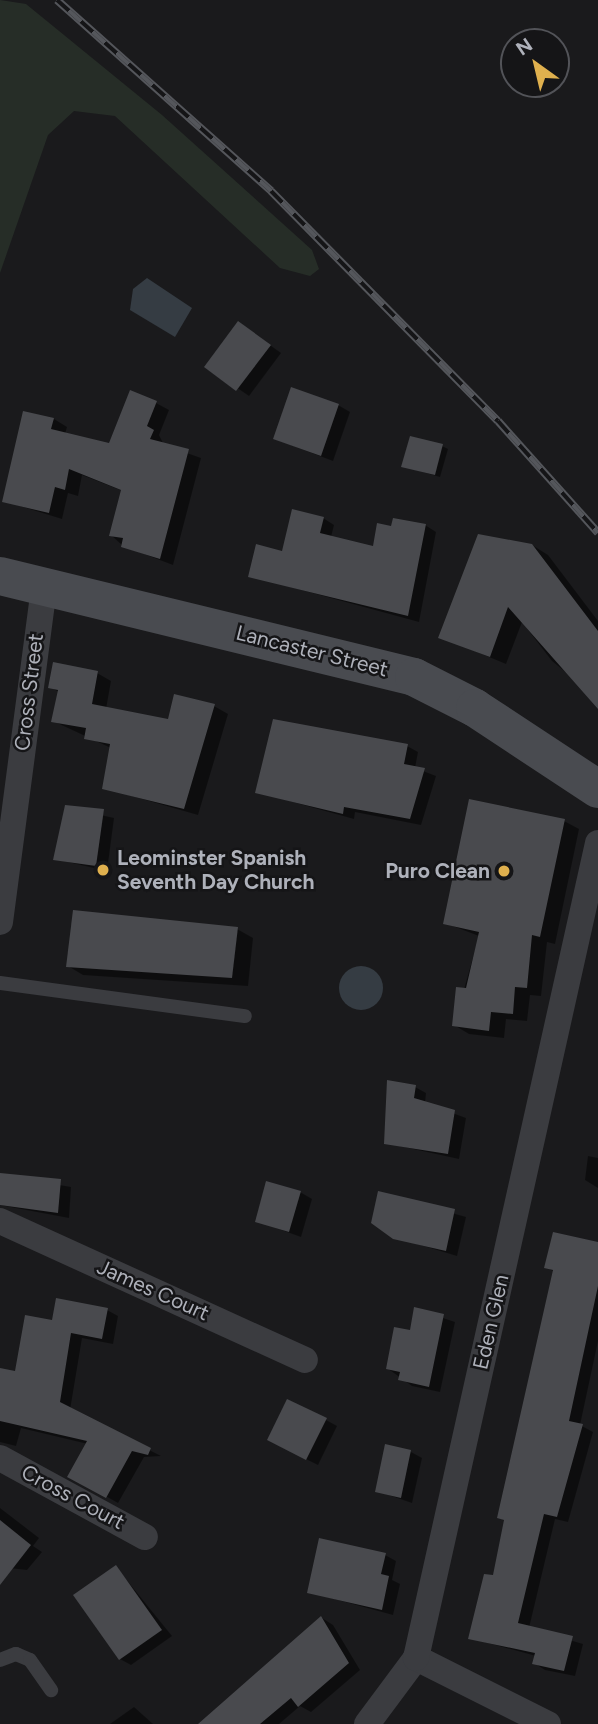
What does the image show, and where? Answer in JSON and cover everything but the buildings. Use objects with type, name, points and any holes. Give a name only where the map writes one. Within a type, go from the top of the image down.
[{"type":"main road","name":"Lancaster Street","points":[[0,576],[414,677],[475,708],[598,789]]},
{"type":"street","name":"Cross Street","points":[[0,922],[44,587]]},
{"type":"street","name":"Eden Glen","points":[[416,1658],[598,843]]},
{"type":"street","name":"James Court","points":[[0,1220],[305,1360]]},
{"type":"street","name":"Cross Court","points":[[0,1458],[145,1537]]},
{"type":"street","points":[[367,1724],[416,1658],[548,1724]]},
{"type":"lane","points":[[0,983],[245,1016]]},
{"type":"lane","points":[[0,1660],[16,1654],[30,1660],[51,1690]]},
{"type":"shaded area","points":[[0,0],[26,4],[162,115],[312,250],[319,269],[310,276],[280,268],[115,116],[74,111],[48,135],[0,273]]},
{"type":"shaded area","points":[[147,278],[192,308],[175,337],[130,310],[133,289]]},
{"type":"shaded area","points":[[361,966],[370,967],[377,972],[382,979],[382,997],[377,1004],[370,1009],[361,1010],[352,1009],[345,1004],[340,997],[339,988],[340,979],[345,972],[352,967]]},
{"type":"railway","points":[[57,0],[271,191],[498,421],[598,533]]},
{"type":"place","name":"Leominster Spanish Seventh Day Church","points":[[103,870]]},
{"type":"place","name":"Puro Clean","points":[[504,871]]}]
